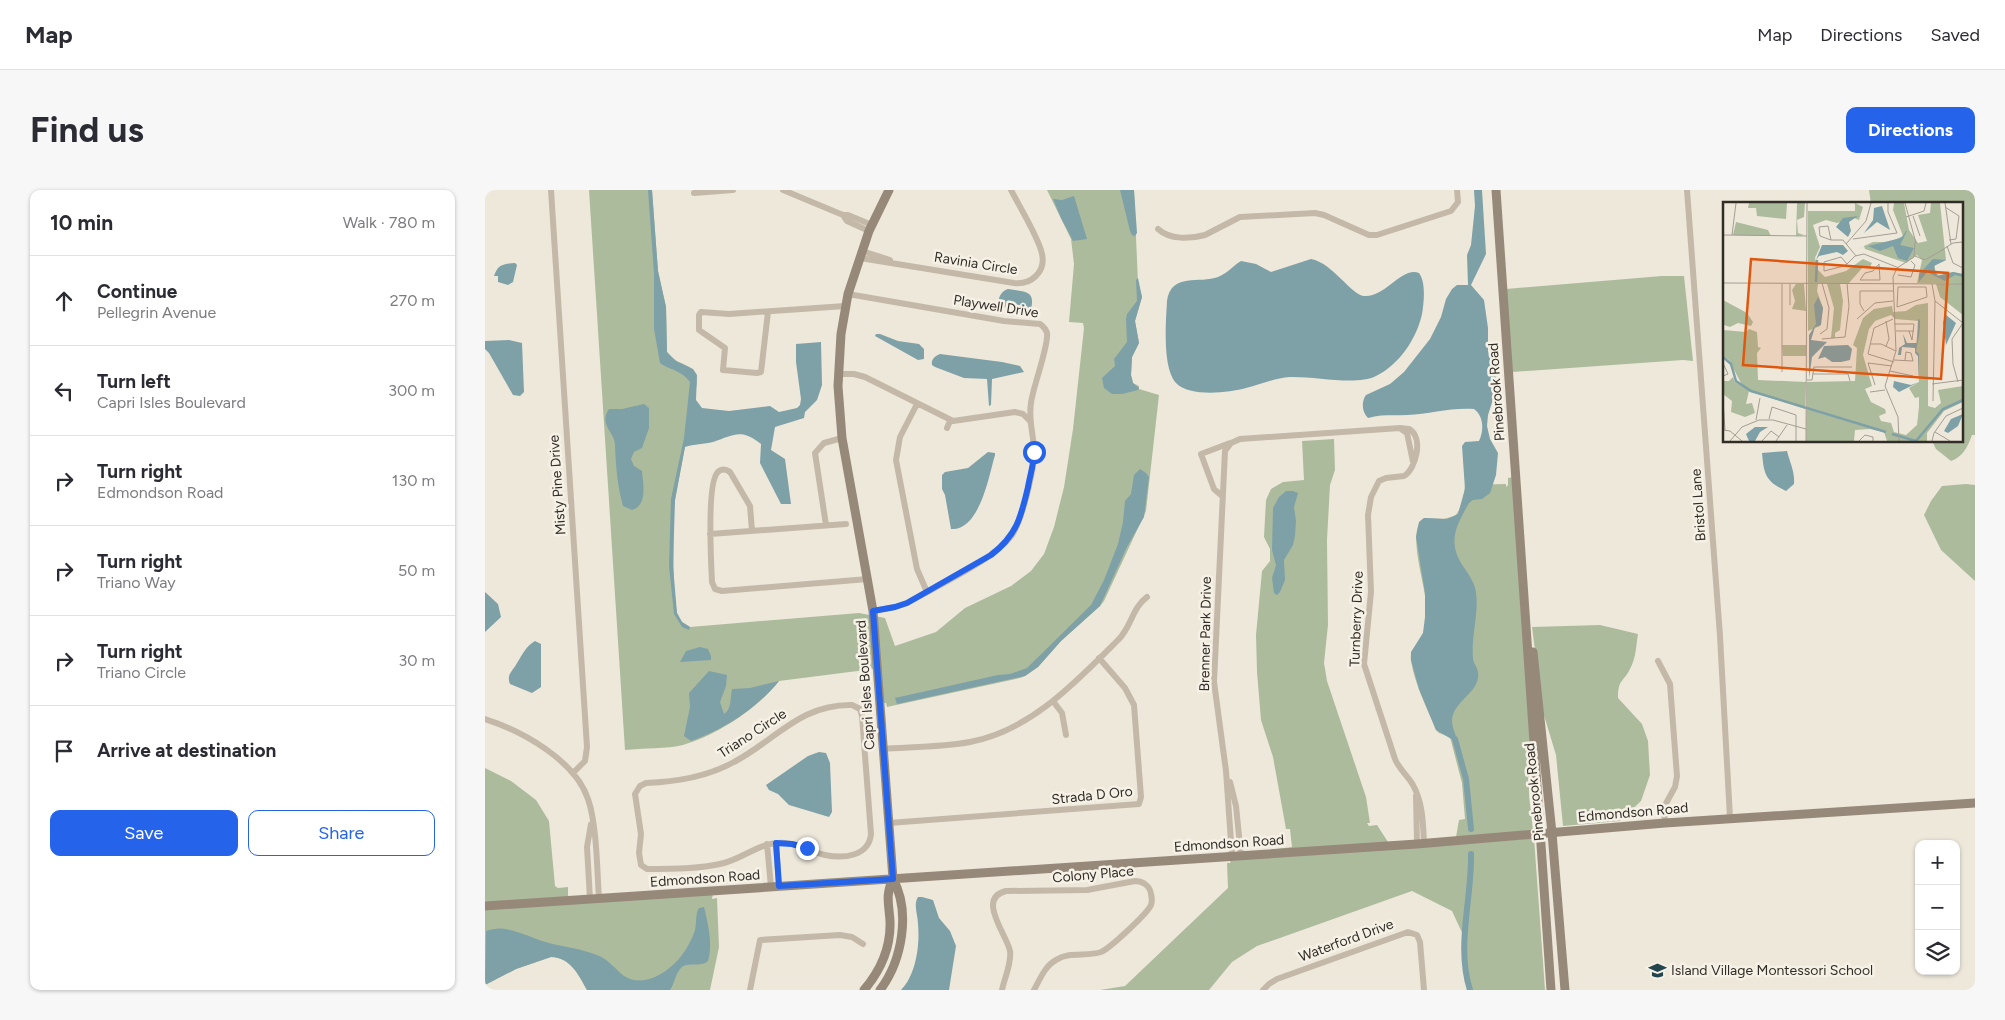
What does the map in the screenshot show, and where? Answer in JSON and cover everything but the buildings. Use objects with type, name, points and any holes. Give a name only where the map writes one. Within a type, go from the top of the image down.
[{"type":"street","name":"Misty Pine Drive","points":[[551,190],[587,747],[585,760],[573,774]]},
{"type":"street","points":[[693,193],[733,190]]},
{"type":"street","points":[[783,190],[843,215],[848,215],[870,228]]},
{"type":"street","name":"Capri Isles Boulevard","points":[[879,990],[887,979],[896,960],[902,932],[900,891],[893,879],[873,611],[842,438],[838,374],[848,294],[870,228],[889,190]]},
{"type":"street","name":"Ravinia Circle","points":[[861,255],[1014,283],[1025,282],[1034,278],[1041,267],[1041,252],[1011,190]]},
{"type":"street","points":[[1158,229],[1164,234],[1174,237],[1199,236],[1205,235],[1240,217],[1315,212],[1369,235],[1377,235],[1451,211],[1458,202],[1457,190]]},
{"type":"street","name":"Pinebrook Road","points":[[1496,190],[1551,990]]},
{"type":"street","name":"Bristol Lane","points":[[1687,190],[1720,636],[1730,818]]},
{"type":"street","name":"Playwell Drive","points":[[848,294],[1042,326],[1046,331],[1047,339],[1033,390],[1029,411],[1030,421]]},
{"type":"street","points":[[768,312],[761,372],[723,370],[725,348],[699,330],[700,313],[729,314],[845,306]]},
{"type":"street","points":[[838,374],[865,376],[950,421],[959,422],[1015,412],[1023,414],[1030,421],[1034,446],[1033,464],[1021,515],[1013,534],[991,555],[927,592],[902,605],[873,611]]},
{"type":"street","points":[[917,404],[900,437],[896,460],[915,563],[927,592]]},
{"type":"street","points":[[947,428],[950,421]]},
{"type":"street","name":"Turnberry Drive","points":[[1233,442],[1400,428],[1409,429],[1416,436],[1411,470],[1406,475],[1380,480],[1375,487],[1369,504],[1367,520],[1371,592],[1364,658],[1367,675],[1395,759],[1416,792],[1421,808],[1421,844]]},
{"type":"street","points":[[825,525],[815,453],[824,443],[842,438]]},
{"type":"street","points":[[1222,496],[1214,489],[1201,454],[1233,442]]},
{"type":"street","name":"Brenner Park Drive","points":[[1233,442],[1224,454],[1214,682],[1227,771],[1236,806],[1236,856]]},
{"type":"street","points":[[752,531],[748,503],[733,474],[729,470],[722,469],[717,473],[713,481],[710,534],[711,582],[714,588],[717,590],[868,579]]},
{"type":"street","points":[[710,534],[846,524]]},
{"type":"street","name":"Pinebrook Road","points":[[1523,593],[1533,649],[1552,833],[1565,990]]},
{"type":"street","points":[[883,749],[956,744],[980,740],[1021,724],[1053,701],[1123,635],[1139,604],[1147,596]]},
{"type":"street","name":"Strada D Oro","points":[[889,823],[1140,805],[1134,705],[1125,688],[1099,658]]},
{"type":"street","points":[[1658,660],[1670,684],[1677,776],[1675,787],[1664,807],[1665,823]]},
{"type":"street","points":[[1053,701],[1063,715],[1066,735]]},
{"type":"street","name":"Triano Circle","points":[[849,704],[856,706],[860,709],[862,716],[871,831],[867,846],[856,854],[831,856],[800,845],[767,844],[721,864],[646,869],[641,865],[639,859],[641,834],[636,809],[636,791],[644,784],[689,779],[723,768],[757,748],[805,714],[827,707],[849,704]]},
{"type":"street","points":[[485,719],[511,729],[538,744],[573,774],[586,793],[592,815],[595,899]]},
{"type":"street","name":"Edmondson Road","points":[[485,906],[1421,844],[1730,818],[1975,803]]},
{"type":"street","points":[[775,887],[776,843]]},
{"type":"street","points":[[767,844],[775,887]]},
{"type":"street","name":"Capri Isles Boulevard","points":[[865,990],[882,964],[890,931],[888,890],[893,879]]},
{"type":"street","name":"Colony Place","points":[[1002,990],[1010,953],[993,909],[994,900],[999,894],[1006,891],[1087,890],[1135,881],[1147,886],[1152,898],[1149,907],[1111,946],[1098,953],[1069,955],[1057,959],[1046,968],[1033,990]]},
{"type":"street","points":[[890,931],[902,932]]},
{"type":"street","name":"Waterford Drive","points":[[1263,990],[1274,980],[1408,932],[1417,935],[1420,942],[1424,990]]},
{"type":"street","points":[[750,990],[760,940],[840,935],[852,937],[863,944]]},
{"type":"green space","points":[[589,190],[652,190],[658,271],[666,307],[667,352],[671,357],[690,367],[696,376],[697,383],[673,520],[674,592],[677,613],[682,622],[690,627],[859,613],[885,618],[895,646],[936,632],[965,608],[1011,586],[1031,571],[1044,554],[1054,527],[1064,487],[1073,429],[1084,328],[1083,323],[1069,322],[1074,264],[1071,239],[1047,190],[1134,190],[1138,283],[1142,297],[1135,321],[1139,343],[1132,357],[1131,375],[1133,383],[1139,386],[1139,389],[1159,395],[1146,511],[1100,606],[1061,641],[1038,667],[1020,678],[887,707],[886,703],[883,703],[881,668],[779,681],[748,711],[723,728],[696,741],[663,748],[625,750]]},
{"type":"green space","points":[[1869,190],[1975,190],[1975,435],[1972,435],[1962,454],[1951,461],[1936,449],[1932,442],[1963,442],[1963,202],[1871,202]]},
{"type":"green space","points":[[1662,276],[1684,276],[1693,361],[1683,360],[1512,372],[1506,289]]},
{"type":"green space","points":[[1334,439],[1335,470],[1330,485],[1327,540],[1328,625],[1324,663],[1327,681],[1366,797],[1370,823],[1367,823],[1369,826],[1377,825],[1388,842],[1253,852],[1292,847],[1290,829],[1286,829],[1273,757],[1261,720],[1257,672],[1256,635],[1262,571],[1270,561],[1270,549],[1264,537],[1266,500],[1271,489],[1283,482],[1304,480],[1302,441]]},
{"type":"green space","points":[[1513,477],[1530,743],[1529,795],[1533,831],[1456,837],[1459,820],[1465,819],[1462,783],[1450,737],[1436,730],[1418,688],[1411,661],[1412,651],[1423,633],[1426,617],[1425,596],[1417,554],[1417,532],[1419,523],[1424,518],[1443,519],[1455,516],[1461,505],[1465,485],[1506,484],[1506,487],[1508,485],[1508,478]]},
{"type":"green space","points":[[1975,485],[1975,581],[1941,550],[1924,515],[1942,486]]},
{"type":"green space","points":[[1600,625],[1638,634],[1632,665],[1620,684],[1618,698],[1642,724],[1648,741],[1650,775],[1641,801],[1620,821],[1563,826],[1556,755],[1543,712],[1532,627]]},
{"type":"green space","points":[[485,768],[511,781],[536,800],[549,821],[555,886],[558,888],[568,887],[568,897],[485,902]]},
{"type":"green space","points":[[1534,838],[1545,990],[1470,990],[1465,939],[1452,911],[1412,891],[1257,946],[1232,962],[1209,990],[1100,990],[1125,986],[1228,888],[1227,863],[1230,863],[1231,860]]},
{"type":"green space","points":[[713,894],[712,899],[717,898],[719,947],[710,990],[587,990],[569,964],[564,960],[551,957],[516,969],[485,985],[485,909]]},
{"type":"water","points":[[648,190],[652,190],[658,271],[666,307],[667,352],[676,361],[693,369],[697,375],[696,400],[702,408],[729,411],[770,406],[779,412],[797,408],[800,405],[801,399],[796,362],[796,344],[821,342],[822,385],[817,400],[805,412],[804,418],[775,427],[771,450],[785,459],[791,504],[781,504],[760,463],[761,444],[754,439],[743,434],[737,434],[713,442],[685,447],[675,500],[673,566],[677,613],[682,622],[690,627],[689,630],[682,627],[674,614],[669,566],[671,499],[684,438],[690,382],[679,372],[660,363],[654,329],[654,274]]},
{"type":"water","points":[[1120,190],[1134,190],[1137,233],[1135,236],[1130,231]]},
{"type":"water","points":[[1474,190],[1482,190],[1486,254],[1471,285],[1484,300],[1488,328],[1488,352],[1493,361],[1497,387],[1488,415],[1487,426],[1490,439],[1498,453],[1496,475],[1490,493],[1482,499],[1473,500],[1469,503],[1460,519],[1455,534],[1455,549],[1471,579],[1477,601],[1473,660],[1478,672],[1478,679],[1454,714],[1452,723],[1457,739],[1453,740],[1436,730],[1419,689],[1411,660],[1411,652],[1423,633],[1425,617],[1425,593],[1416,537],[1419,522],[1424,518],[1447,519],[1458,514],[1465,489],[1462,446],[1465,442],[1479,441],[1482,433],[1480,416],[1474,409],[1466,409],[1368,418],[1364,413],[1363,404],[1366,395],[1390,384],[1404,372],[1430,339],[1452,289],[1457,285],[1468,285],[1467,255],[1471,245],[1475,206]]},
{"type":"water","points":[[1074,196],[1087,239],[1073,241],[1053,199],[1062,200]]},
{"type":"water","points":[[1311,259],[1327,266],[1353,290],[1364,296],[1379,292],[1406,274],[1419,273],[1423,282],[1424,293],[1420,323],[1406,350],[1392,365],[1368,379],[1346,380],[1290,377],[1238,390],[1209,393],[1190,390],[1176,383],[1169,366],[1166,343],[1167,301],[1174,286],[1187,281],[1218,277],[1241,261],[1256,264],[1271,272]]},
{"type":"water","points":[[515,263],[517,265],[513,282],[508,285],[498,282],[498,276],[494,276],[497,269],[504,264]]},
{"type":"water","points":[[1138,278],[1142,297],[1135,321],[1139,343],[1132,357],[1131,375],[1133,383],[1139,388],[1138,390],[1122,394],[1112,394],[1104,388],[1102,378],[1115,366],[1114,359],[1127,342],[1126,319],[1127,314],[1137,301],[1136,280]]},
{"type":"water","points":[[1008,289],[1023,291],[1030,295],[1032,298],[1031,309],[1025,312],[999,306],[1000,296]]},
{"type":"water","points":[[880,334],[898,341],[919,344],[924,349],[924,359],[918,360],[875,336]]},
{"type":"water","points":[[509,340],[522,343],[524,392],[520,396],[513,395],[485,349],[485,341]]},
{"type":"water","points":[[940,354],[1002,362],[1020,366],[1024,372],[992,379],[991,405],[989,406],[987,379],[964,378],[935,367],[932,365],[932,361]]},
{"type":"water","points":[[644,404],[649,408],[649,428],[642,448],[634,452],[631,459],[634,466],[642,471],[643,494],[640,504],[632,510],[623,506],[617,476],[614,440],[605,420],[609,409],[622,409]]},
{"type":"water","points":[[1787,451],[1793,471],[1794,484],[1786,491],[1774,484],[1767,476],[1762,453]]},
{"type":"water","points":[[988,452],[995,453],[995,455],[982,500],[969,521],[961,527],[951,529],[945,495],[942,489],[942,475],[945,472],[968,468]]},
{"type":"water","points":[[1140,469],[1149,477],[1144,517],[1127,547],[1100,606],[1061,641],[1038,667],[1025,676],[897,704],[895,698],[1010,674],[1027,668],[1091,605],[1104,580],[1118,544],[1125,501],[1131,494],[1134,475]]},
{"type":"water","points":[[1286,491],[1298,493],[1294,507],[1296,521],[1295,536],[1293,545],[1284,560],[1285,580],[1277,595],[1274,593],[1272,578],[1276,565],[1272,550],[1273,508],[1279,497]]},
{"type":"water","points":[[485,592],[498,604],[501,617],[485,632]]},
{"type":"water","points":[[535,641],[541,644],[541,687],[532,693],[510,684],[509,678],[525,651]]},
{"type":"water","points":[[700,647],[708,649],[711,660],[680,662],[686,651]]},
{"type":"water","points":[[709,671],[727,675],[726,686],[720,702],[724,714],[730,706],[732,689],[750,688],[779,681],[761,700],[739,717],[716,731],[691,741],[684,736],[690,707],[689,693]]},
{"type":"water","points":[[819,752],[826,753],[830,763],[832,812],[829,817],[789,805],[778,794],[769,790],[766,785],[808,756]]},
{"type":"water","points":[[918,897],[933,900],[939,918],[950,931],[956,946],[949,990],[901,990],[910,976],[916,959],[918,921],[916,903]]},
{"type":"water","points":[[704,907],[710,941],[708,961],[681,968],[670,990],[587,990],[569,964],[564,960],[551,957],[516,969],[485,985],[486,931],[493,929],[510,930],[549,943],[591,953],[605,959],[624,976],[639,981],[653,978],[667,970],[681,957],[694,934],[698,910]]},
{"type":"waterway","points":[[1455,739],[1466,779],[1471,829]]},
{"type":"waterway","points":[[1470,990],[1466,973],[1464,939],[1471,854]]},
{"type":"place","name":"Island Village Montessori School","points":[[1657,970]]},
{"type":"route","points":[[807,848],[800,845],[776,843],[779,886],[893,879],[873,611],[907,603],[991,555],[1003,545],[1013,534],[1021,515],[1034,452]]}]
